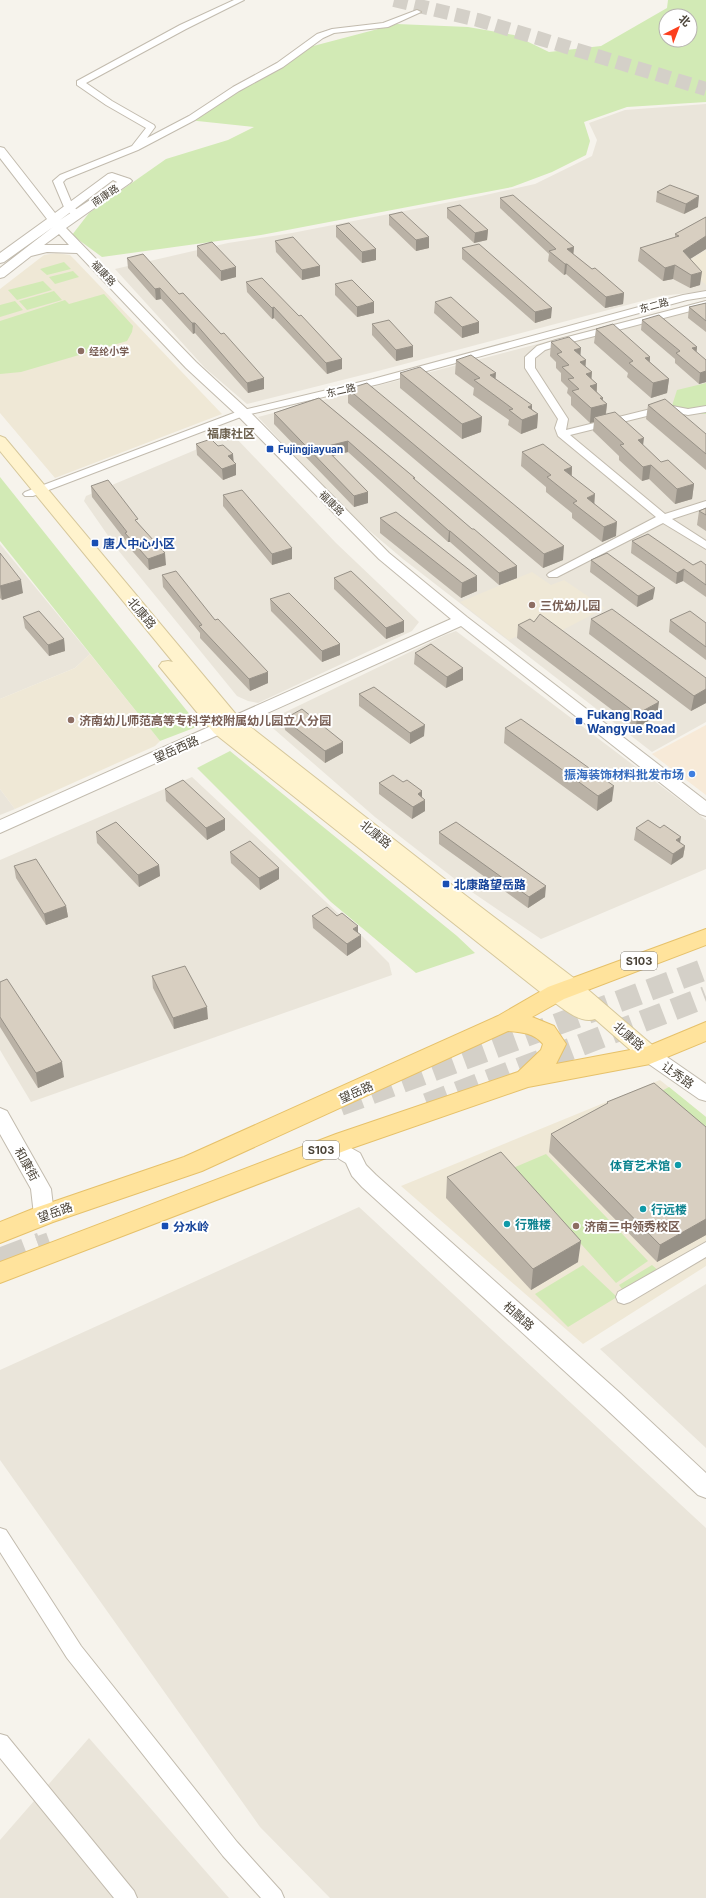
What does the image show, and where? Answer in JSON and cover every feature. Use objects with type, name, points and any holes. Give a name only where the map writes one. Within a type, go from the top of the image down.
[{"type":"main road","name":"北康路","points":[[0,440],[34,492]]},
{"type":"main road","name":"北康路","points":[[0,456],[34,492],[226,726],[564,990],[650,1055]]},
{"type":"main road","name":"望岳路","points":[[0,1233],[44,1215],[193,1164],[389,1077],[506,1022],[564,990],[706,937]]},
{"type":"main road","points":[[506,1022],[533,1025],[550,1034],[555,1044],[550,1055],[526,1078]]},
{"type":"main road","name":"S103","points":[[0,1273],[333,1146],[526,1078],[650,1055],[706,1031]]},
{"type":"street","points":[[135,148],[151,127],[109,103],[80,83],[183,27],[240,0]]},
{"type":"street","points":[[0,260],[56,224],[73,211],[58,181],[63,177],[135,148],[192,118],[236,89],[280,65],[320,36],[332,31],[385,25],[417,12]]},
{"type":"street","name":"福康路","points":[[0,150],[56,224],[82,249],[191,365],[243,414],[384,556],[462,620],[706,810]]},
{"type":"street","points":[[0,274],[56,224]]},
{"type":"street","points":[[25,253],[47,248],[82,249]]},
{"type":"street","name":"东二路","points":[[34,492],[243,414],[375,382],[686,297],[706,294]]},
{"type":"street","points":[[706,304],[560,342],[541,348],[530,357],[530,368],[563,420],[560,428],[562,434],[663,518],[706,546]]},
{"type":"street","points":[[562,434],[666,408],[688,412],[706,409]]},
{"type":"street","points":[[553,575],[663,518],[706,504]]},
{"type":"street","name":"望岳西路","points":[[0,827],[462,620]]},
{"type":"street","name":"让秀路","points":[[650,1055],[706,1094]]},
{"type":"street","name":"和康街","points":[[0,1116],[41,1189],[44,1215]]},
{"type":"street","name":"柏融路","points":[[333,1146],[353,1158],[359,1170],[369,1182],[612,1400],[706,1488]]},
{"type":"street","points":[[624,1298],[706,1249]]},
{"type":"street","points":[[0,1536],[74,1652],[230,1849],[274,1898]]},
{"type":"street","points":[[0,1743],[128,1898]]},
{"type":"shaded area","points":[[706,104],[706,291],[661,296],[247,404],[205,368],[115,269],[228,243],[292,233],[535,184],[592,156],[597,140],[589,123],[625,110]]},
{"type":"shaded area","points":[[706,250],[706,285],[684,264]]},
{"type":"shaded area","name":"经纶小学","points":[[56,253],[70,255],[222,414],[55,478],[0,413],[0,289],[44,255]]},
{"type":"shaded area","points":[[706,300],[706,722],[652,752],[403,559],[346,511],[258,417]]},
{"type":"shaded area","points":[[226,437],[237,439],[336,543],[419,622],[412,631],[258,703],[248,701],[237,696],[118,550],[84,501],[86,496]]},
{"type":"shaded area","points":[[0,544],[90,654],[75,668],[0,699]]},
{"type":"shaded area","name":"三优幼儿园","points":[[532,572],[551,585],[564,580],[605,608],[555,634],[541,625],[509,640],[460,602]]},
{"type":"shaded area","points":[[456,631],[706,820],[706,869],[541,939],[469,890],[375,817],[267,723],[269,720]]},
{"type":"shaded area","name":"济南幼儿师范高等专科学校附属幼儿园立人分园","points":[[90,654],[160,741],[155,746],[15,809],[0,789],[0,699],[75,668]]},
{"type":"shaded area","name":"振海装饰材料批发市场","points":[[706,725],[706,795],[652,754]]},
{"type":"shaded area","points":[[192,777],[356,930],[389,963],[392,975],[31,1102],[0,1050],[0,860]]},
{"type":"shaded area","points":[[0,789],[15,809],[0,815]]},
{"type":"shaded area","name":"济南三中领秀校区","points":[[660,1080],[706,1117],[706,1266],[583,1344],[401,1186]]},
{"type":"shaded area","points":[[359,1207],[706,1528],[706,1898],[330,1898],[260,1827],[0,1460],[0,1370]]},
{"type":"shaded area","points":[[706,1284],[706,1448],[600,1349]]},
{"type":"shaded area","points":[[89,1738],[229,1898],[0,1898],[0,1840]]},
{"type":"green space","points":[[668,0],[706,0],[706,102],[627,107],[584,122],[590,141],[586,155],[552,172],[512,187],[261,235],[102,257],[72,235],[89,213],[166,159],[228,140],[254,127],[188,120],[298,50],[397,24],[468,27],[514,35],[549,52],[601,46],[658,13],[658,48],[698,48],[698,8],[667,8]]},
{"type":"green space","points":[[64,262],[71,269],[47,275],[40,269]]},
{"type":"green space","points":[[73,271],[79,277],[55,284],[49,277]]},
{"type":"green space","points":[[43,281],[52,290],[17,300],[8,290]]},
{"type":"green space","points":[[54,291],[62,300],[27,310],[19,301]]},
{"type":"green space","points":[[104,294],[133,326],[132,332],[127,341],[21,372],[0,374],[0,321],[65,300],[69,304]]},
{"type":"green space","points":[[15,301],[23,310],[0,317],[0,305]]},
{"type":"green space","points":[[706,383],[706,414],[670,412],[677,390]]},
{"type":"green space","points":[[0,477],[199,726],[160,741],[0,541]]},
{"type":"green space","points":[[230,751],[457,936],[475,953],[416,973],[331,902],[197,768]]},
{"type":"green space","points":[[669,1087],[706,1117],[706,1141],[654,1095]]},
{"type":"green space","points":[[546,1154],[648,1261],[616,1283],[513,1168]]},
{"type":"green space","points":[[583,1265],[617,1297],[568,1327],[535,1294]]},
{"type":"green space","points":[[652,1265],[660,1272],[625,1293],[619,1285]]},
{"type":"building","points":[[670,185],[699,196],[686,204],[657,192]]},
{"type":"building","points":[[513,195],[574,247],[567,249],[592,269],[595,268],[624,293],[606,297],[549,251],[556,249],[500,198]]},
{"type":"building","points":[[460,205],[488,230],[475,233],[447,208]]},
{"type":"building","points":[[402,212],[429,237],[416,240],[389,215]]},
{"type":"building","points":[[706,217],[706,236],[683,251],[702,272],[691,275],[675,265],[665,268],[640,248],[679,236],[675,234]]},
{"type":"building","points":[[349,223],[376,249],[362,252],[336,226]]},
{"type":"building","points":[[293,237],[320,266],[302,270],[275,241]]},
{"type":"building","points":[[212,242],[236,267],[221,271],[197,246]]},
{"type":"building","points":[[479,244],[552,308],[535,312],[462,248]]},
{"type":"building","points":[[143,254],[179,294],[183,293],[221,334],[224,333],[264,378],[247,383],[195,323],[192,323],[160,288],[155,289],[127,258]]},
{"type":"building","points":[[262,278],[299,316],[301,315],[342,359],[326,363],[274,307],[272,308],[246,282]]},
{"type":"building","points":[[352,280],[374,302],[357,307],[335,284]]},
{"type":"building","points":[[451,297],[479,322],[462,327],[435,302]]},
{"type":"building","points":[[706,303],[706,321],[689,307]]},
{"type":"building","points":[[659,315],[697,347],[692,348],[706,360],[706,371],[700,373],[676,353],[680,351],[642,320]]},
{"type":"building","points":[[389,320],[413,346],[396,350],[372,324]]},
{"type":"building","points":[[613,324],[650,357],[645,358],[669,379],[653,383],[629,363],[633,361],[596,329]]},
{"type":"building","points":[[569,337],[581,348],[574,350],[586,360],[580,362],[592,372],[586,374],[597,384],[590,386],[603,398],[600,398],[607,404],[591,408],[572,391],[579,389],[568,379],[574,378],[562,367],[569,365],[557,354],[562,352],[551,342]]},
{"type":"building","points":[[471,355],[496,373],[490,375],[532,405],[528,407],[538,414],[522,420],[509,410],[513,409],[474,380],[480,378],[456,360]]},
{"type":"building","points":[[420,367],[482,417],[462,424],[400,373]]},
{"type":"building","points":[[367,383],[564,546],[544,554],[348,389]]},
{"type":"building","points":[[319,398],[517,566],[499,573],[449,531],[348,441],[324,447],[368,492],[354,496],[274,413]]},
{"type":"building","points":[[665,399],[706,434],[706,454],[648,405]]},
{"type":"building","points":[[615,412],[644,438],[638,440],[661,462],[668,460],[694,484],[677,489],[651,465],[643,467],[620,445],[624,444],[594,417]]},
{"type":"building","points":[[211,439],[218,446],[223,445],[233,454],[228,456],[236,464],[222,469],[196,444]]},
{"type":"building","points":[[543,444],[572,467],[564,470],[595,494],[587,498],[617,522],[604,527],[573,503],[577,501],[547,477],[551,475],[522,452]]},
{"type":"building","points":[[108,480],[138,519],[135,520],[165,553],[148,559],[125,533],[127,532],[91,486]]},
{"type":"building","points":[[242,490],[292,548],[272,554],[223,495]]},
{"type":"building","points":[[706,508],[706,515],[699,511]]},
{"type":"building","points":[[396,512],[477,576],[462,583],[380,518]]},
{"type":"building","points":[[648,534],[693,565],[701,561],[706,565],[706,585],[684,569],[677,573],[632,541]]},
{"type":"building","points":[[0,553],[21,580],[0,586]]},
{"type":"building","points":[[607,553],[655,588],[638,596],[591,560]]},
{"type":"building","points":[[176,571],[215,620],[218,619],[268,672],[249,679],[199,626],[202,625],[162,575]]},
{"type":"building","points":[[351,571],[404,621],[386,628],[334,578]]},
{"type":"building","points":[[289,593],[340,644],[322,651],[270,599]]},
{"type":"building","points":[[612,609],[706,678],[706,689],[694,696],[591,619]]},
{"type":"building","points":[[39,611],[64,639],[48,645],[23,617]]},
{"type":"building","points":[[690,611],[706,623],[706,647],[670,620]]},
{"type":"building","points":[[540,614],[659,702],[637,714],[518,625],[530,619],[534,622]]},
{"type":"building","points":[[431,644],[463,668],[447,677],[415,653]]},
{"type":"building","points":[[374,687],[425,725],[410,733],[359,694]]},
{"type":"building","points":[[302,709],[343,742],[325,751],[284,719]]},
{"type":"building","points":[[521,719],[614,786],[598,796],[505,728]]},
{"type":"building","points":[[393,775],[403,782],[407,780],[422,791],[418,794],[425,800],[413,807],[379,783]]},
{"type":"building","points":[[183,780],[225,819],[206,828],[165,789]]},
{"type":"building","points":[[648,820],[660,828],[664,825],[681,837],[676,840],[685,846],[673,854],[636,828]]},
{"type":"building","points":[[116,822],[159,865],[138,875],[96,832]]},
{"type":"building","points":[[456,822],[546,886],[529,897],[439,832]]},
{"type":"building","points":[[250,841],[279,868],[259,878],[230,852]]},
{"type":"building","points":[[36,859],[66,906],[44,914],[14,866]]},
{"type":"building","points":[[327,907],[337,916],[342,913],[358,926],[353,929],[361,935],[347,944],[312,916]]},
{"type":"building","points":[[185,966],[207,1007],[173,1018],[152,976]]},
{"type":"building","points":[[7,979],[62,1062],[36,1073],[0,1017],[0,982]]},
{"type":"building","points":[[654,1083],[706,1127],[706,1219],[660,1245],[551,1134],[608,1103],[607,1102]]},
{"type":"building","name":"行雅楼","points":[[501,1152],[581,1241],[533,1269],[447,1177]]},
{"type":"tunnel","points":[[394,0],[478,20],[706,89]]},
{"type":"tunnel","points":[[340,1105],[706,969]]},
{"type":"tunnel","points":[[427,1104],[706,997]]},
{"type":"tunnel","points":[[39,1247],[50,1243]]},
{"type":"tunnel","points":[[0,1262],[42,1246]]},
{"type":"place","name":"经纶小学","points":[[81,351]]},
{"type":"place","name":"Fujingjiayuan","points":[[270,449]]},
{"type":"place","name":"唐人中心小区","points":[[95,543]]},
{"type":"place","name":"三优幼儿园","points":[[532,605]]},
{"type":"place","name":"济南幼儿师范高等专科学校附属幼儿园立人分园","points":[[71,720]]},
{"type":"place","name":"Fukang Road Wangyue Road","points":[[579,721]]},
{"type":"place","name":"振海装饰材料批发市场","points":[[692,774]]},
{"type":"place","name":"北康路望岳路","points":[[446,884]]},
{"type":"place","name":"体育艺术馆","points":[[678,1165]]},
{"type":"place","name":"行远楼","points":[[643,1209]]},
{"type":"place","name":"行雅楼","points":[[507,1224]]},
{"type":"place","name":"分水岭","points":[[165,1226]]},
{"type":"place","name":"济南三中领秀校区","points":[[576,1226]]},
{"type":"district","name":"福康社区","points":[[231,433]]}]
